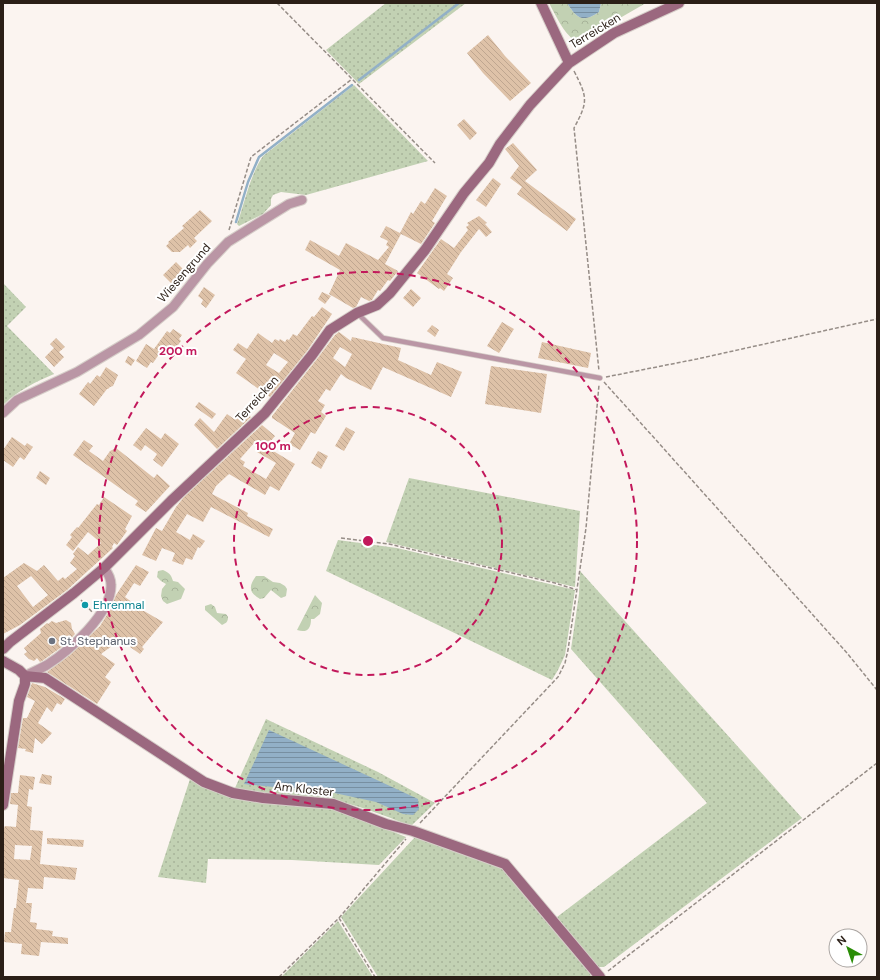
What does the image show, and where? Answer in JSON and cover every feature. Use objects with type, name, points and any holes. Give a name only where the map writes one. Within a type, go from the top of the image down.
[{"type":"main road","points":[[541,3],[569,63]]},
{"type":"main road","name":"Terreicken","points":[[3,649],[104,568],[171,501],[265,413],[312,355],[330,330],[357,313],[377,305],[390,293],[425,250],[464,193],[489,163],[500,144],[530,105],[569,63],[614,33],[679,3]]},
{"type":"main road","points":[[3,661],[19,670],[25,676],[25,684],[19,701],[3,805]]},
{"type":"main road","name":"Am Kloster","points":[[25,676],[45,678],[204,782],[218,789],[263,798],[333,804],[386,824],[413,831],[505,864],[604,975]]},
{"type":"street","name":"Wiesengrund","points":[[3,413],[17,400],[77,372],[140,335],[172,307],[207,264],[228,242],[289,204],[302,200]]},
{"type":"street","points":[[25,676],[49,664],[67,650],[98,618],[108,600],[112,586],[108,574],[104,568]]},
{"type":"lane","points":[[357,313],[383,338],[600,378]]},
{"type":"path","points":[[277,3],[435,163]]},
{"type":"path","points":[[279,977],[339,918],[413,831],[558,677],[565,663],[586,528],[600,378],[574,128],[585,102],[583,88],[569,63]]},
{"type":"path","points":[[228,242],[230,227],[252,157],[352,79]]},
{"type":"path","points":[[600,378],[877,318]]},
{"type":"path","points":[[600,378],[842,647],[877,690]]},
{"type":"path","points":[[341,538],[403,547],[555,583],[577,590]]},
{"type":"path","points":[[74,593],[98,618]]},
{"type":"path","points":[[604,975],[877,763]]},
{"type":"path","points":[[339,918],[375,977]]},
{"type":"green space","points":[[386,3],[466,3],[359,84],[326,50]]},
{"type":"green space","points":[[549,3],[567,3],[577,16],[584,18],[599,12],[601,3],[646,3],[587,37],[581,40],[575,40],[567,34]]},
{"type":"green space","points":[[354,85],[428,161],[306,195],[281,192],[273,195],[271,205],[263,214],[239,226],[237,224],[248,189],[258,163],[263,156]]},
{"type":"green space","points":[[3,283],[26,307],[7,326],[54,374],[34,383],[3,405]]},
{"type":"green space","points":[[409,478],[580,511],[575,587],[386,542]]},
{"type":"green space","points":[[338,540],[397,548],[575,590],[565,655],[552,680],[326,571]]},
{"type":"green space","points":[[163,570],[170,574],[173,581],[178,582],[185,589],[181,599],[167,604],[163,601],[161,596],[162,589],[166,584],[157,577],[158,571]]},
{"type":"green space","points":[[580,571],[802,818],[604,967],[598,967],[557,917],[707,803],[571,649],[579,594]]},
{"type":"green space","points":[[256,576],[264,576],[273,582],[280,583],[285,586],[287,589],[286,596],[281,598],[271,590],[264,598],[260,599],[253,594],[251,589],[252,583]]},
{"type":"green space","points":[[315,595],[322,603],[320,614],[314,619],[311,619],[310,626],[307,630],[297,630]]},
{"type":"green space","points":[[211,604],[215,607],[217,613],[226,614],[228,620],[226,623],[222,625],[205,610],[205,606]]},
{"type":"green space","points":[[266,719],[378,772],[435,803],[411,826],[369,810],[337,801],[315,797],[246,791],[235,788]]},
{"type":"green space","points":[[190,779],[213,790],[334,808],[406,837],[379,865],[292,860],[208,859],[206,883],[158,877]]},
{"type":"green space","points":[[416,836],[506,870],[541,915],[590,973],[591,977],[378,977],[341,917]]},
{"type":"green space","points":[[338,921],[373,977],[281,977]]},
{"type":"water","points":[[567,3],[601,3],[599,12],[589,17],[581,18],[574,13]]},
{"type":"water","points":[[269,730],[418,799],[419,809],[413,815],[403,814],[376,802],[316,789],[283,788],[244,784]]},
{"type":"building","points":[[488,35],[505,56],[531,83],[510,101],[483,73],[467,53]]},
{"type":"building","points":[[464,119],[477,133],[470,140],[457,125]]},
{"type":"building","points":[[513,143],[537,170],[525,181],[576,219],[567,231],[517,194],[522,187],[510,178],[519,166],[505,149]]},
{"type":"building","points":[[493,178],[501,184],[486,207],[476,200]]},
{"type":"building","points":[[435,188],[447,196],[432,221],[435,223],[421,244],[401,234],[385,264],[398,271],[390,281],[388,280],[380,291],[378,290],[372,300],[369,301],[361,297],[356,307],[353,308],[329,294],[340,270],[305,250],[310,240],[339,256],[346,243],[378,260],[389,247],[386,245],[388,241],[380,237],[386,226],[400,233],[411,212],[413,214],[421,201],[425,204]]},
{"type":"building","points":[[200,210],[212,221],[194,238],[197,241],[190,248],[188,245],[180,252],[172,252],[166,246],[169,243],[168,242],[184,228],[182,226]]},
{"type":"building","points":[[479,216],[487,223],[485,224],[492,232],[486,237],[479,229],[461,252],[447,274],[453,278],[444,291],[417,273],[441,239],[454,248],[468,230],[466,227],[469,225],[467,223]]},
{"type":"building","points":[[176,262],[186,272],[173,285],[163,275]]},
{"type":"building","points":[[204,287],[215,295],[206,308],[201,304],[203,300],[198,296]]},
{"type":"building","points":[[411,289],[421,298],[413,307],[403,298]]},
{"type":"building","points":[[322,292],[331,296],[325,304],[318,299]]},
{"type":"building","points":[[322,307],[332,314],[307,351],[270,397],[236,373],[246,359],[233,350],[238,343],[247,349],[258,333],[272,343],[275,339],[279,341],[280,339],[285,342],[287,339],[289,340],[293,334],[297,336],[312,316],[314,317]],"holes":[[[274,353],[288,362],[279,373],[266,365]]]},
{"type":"building","points":[[502,322],[514,329],[499,353],[487,346]]},
{"type":"building","points":[[432,325],[439,330],[435,337],[427,331]]},
{"type":"building","points":[[173,329],[182,335],[179,339],[181,341],[170,356],[162,350],[153,363],[151,362],[147,368],[136,361],[146,344],[154,349],[167,331],[170,333]]},
{"type":"building","points":[[339,332],[351,341],[352,337],[401,348],[398,360],[431,375],[437,362],[462,372],[451,397],[383,367],[371,390],[341,374],[330,391],[326,389],[318,401],[325,405],[321,412],[326,416],[315,434],[311,432],[300,450],[289,444],[295,433],[272,418],[272,416],[335,335]],"holes":[[[340,347],[352,354],[345,367],[333,358]]]},
{"type":"building","points":[[56,338],[65,347],[59,352],[64,357],[54,367],[45,357],[54,348],[50,344]]},
{"type":"building","points":[[542,342],[591,353],[588,368],[538,358]]},
{"type":"building","points":[[128,356],[135,360],[131,366],[125,362]]},
{"type":"building","points":[[491,366],[547,374],[541,413],[485,404]]},
{"type":"building","points":[[106,367],[118,375],[113,386],[107,389],[94,406],[79,394],[88,382],[90,384],[97,375],[100,377]]},
{"type":"building","points":[[199,402],[216,414],[212,419],[195,407]]},
{"type":"building","points":[[242,410],[251,417],[217,449],[194,425],[200,418],[214,432],[227,414],[234,419]]},
{"type":"building","points":[[262,425],[275,436],[270,442],[273,444],[270,449],[295,464],[279,491],[270,486],[265,495],[229,474],[216,486],[212,494],[248,513],[247,516],[273,529],[269,537],[211,507],[203,522],[187,514],[176,532],[190,540],[193,534],[205,541],[200,548],[198,547],[192,560],[186,558],[183,565],[172,561],[175,553],[162,548],[156,561],[142,555],[156,528],[162,531],[176,507],[184,497]],"holes":[[[254,443],[257,452],[276,463],[266,479],[243,466],[245,462],[240,459]]]},
{"type":"building","points":[[346,427],[355,432],[344,451],[335,446]]},
{"type":"building","points":[[146,428],[161,439],[165,433],[179,444],[162,467],[153,460],[157,454],[145,445],[141,451],[133,445]]},
{"type":"building","points":[[12,437],[25,446],[27,443],[33,447],[24,460],[20,457],[13,467],[3,460],[3,450]]},
{"type":"building","points":[[84,440],[93,446],[89,451],[103,461],[110,451],[116,448],[154,478],[157,474],[170,486],[146,512],[135,505],[138,501],[73,455]]},
{"type":"building","points":[[318,451],[328,456],[321,469],[311,463]]},
{"type":"building","points":[[40,471],[50,478],[46,485],[36,478]]},
{"type":"building","points":[[104,497],[132,516],[125,529],[127,531],[117,545],[114,543],[113,548],[67,590],[20,625],[3,634],[3,578],[24,563],[37,571],[44,565],[58,581],[63,577],[65,579],[77,569],[70,563],[75,556],[73,554],[78,547],[88,555],[101,543],[88,532],[73,551],[66,545],[72,537],[70,535],[77,527],[78,528],[97,504],[99,505]],"holes":[[[31,576],[48,595],[33,607],[17,586]]]},
{"type":"building","points":[[136,565],[149,572],[140,586],[134,583],[125,597],[144,611],[163,622],[142,647],[144,649],[140,654],[120,640],[101,654],[115,664],[105,677],[111,682],[97,704],[47,672],[70,655],[100,626],[110,610],[116,595]]},
{"type":"building","name":"St. Stephanus","points":[[66,620],[71,623],[75,634],[63,646],[40,662],[37,658],[34,661],[29,659],[24,654],[27,652],[24,648],[41,633],[40,629],[47,623],[48,624],[52,621],[56,623]]},
{"type":"building","points":[[32,683],[45,687],[65,699],[61,705],[57,703],[52,712],[47,707],[38,723],[52,733],[42,744],[35,738],[33,753],[25,751],[26,749],[18,748],[23,718],[27,718],[35,701],[27,697]]},
{"type":"building","points":[[42,774],[52,776],[51,785],[39,783]]},
{"type":"building","points":[[20,775],[35,777],[33,790],[29,789],[27,806],[32,807],[30,830],[43,831],[40,864],[77,868],[75,880],[44,877],[43,889],[28,888],[26,903],[32,903],[30,922],[37,923],[36,929],[53,931],[52,936],[68,938],[68,944],[41,942],[39,956],[21,954],[22,944],[4,942],[5,932],[11,932],[14,908],[16,908],[19,880],[3,878],[4,828],[5,826],[16,827],[18,805],[10,804],[11,793],[18,793]],"holes":[[[15,845],[32,846],[30,860],[14,859]]]},
{"type":"building","points":[[47,838],[84,840],[83,847],[47,844]]},
{"type":"waterway","points":[[359,80],[459,3]]},
{"type":"waterway","points":[[236,222],[248,182],[259,157],[352,85]]},
{"type":"place","name":"Ehrenmal","points":[[85,605]]},
{"type":"place","name":"St. Stephanus","points":[[52,641]]}]
